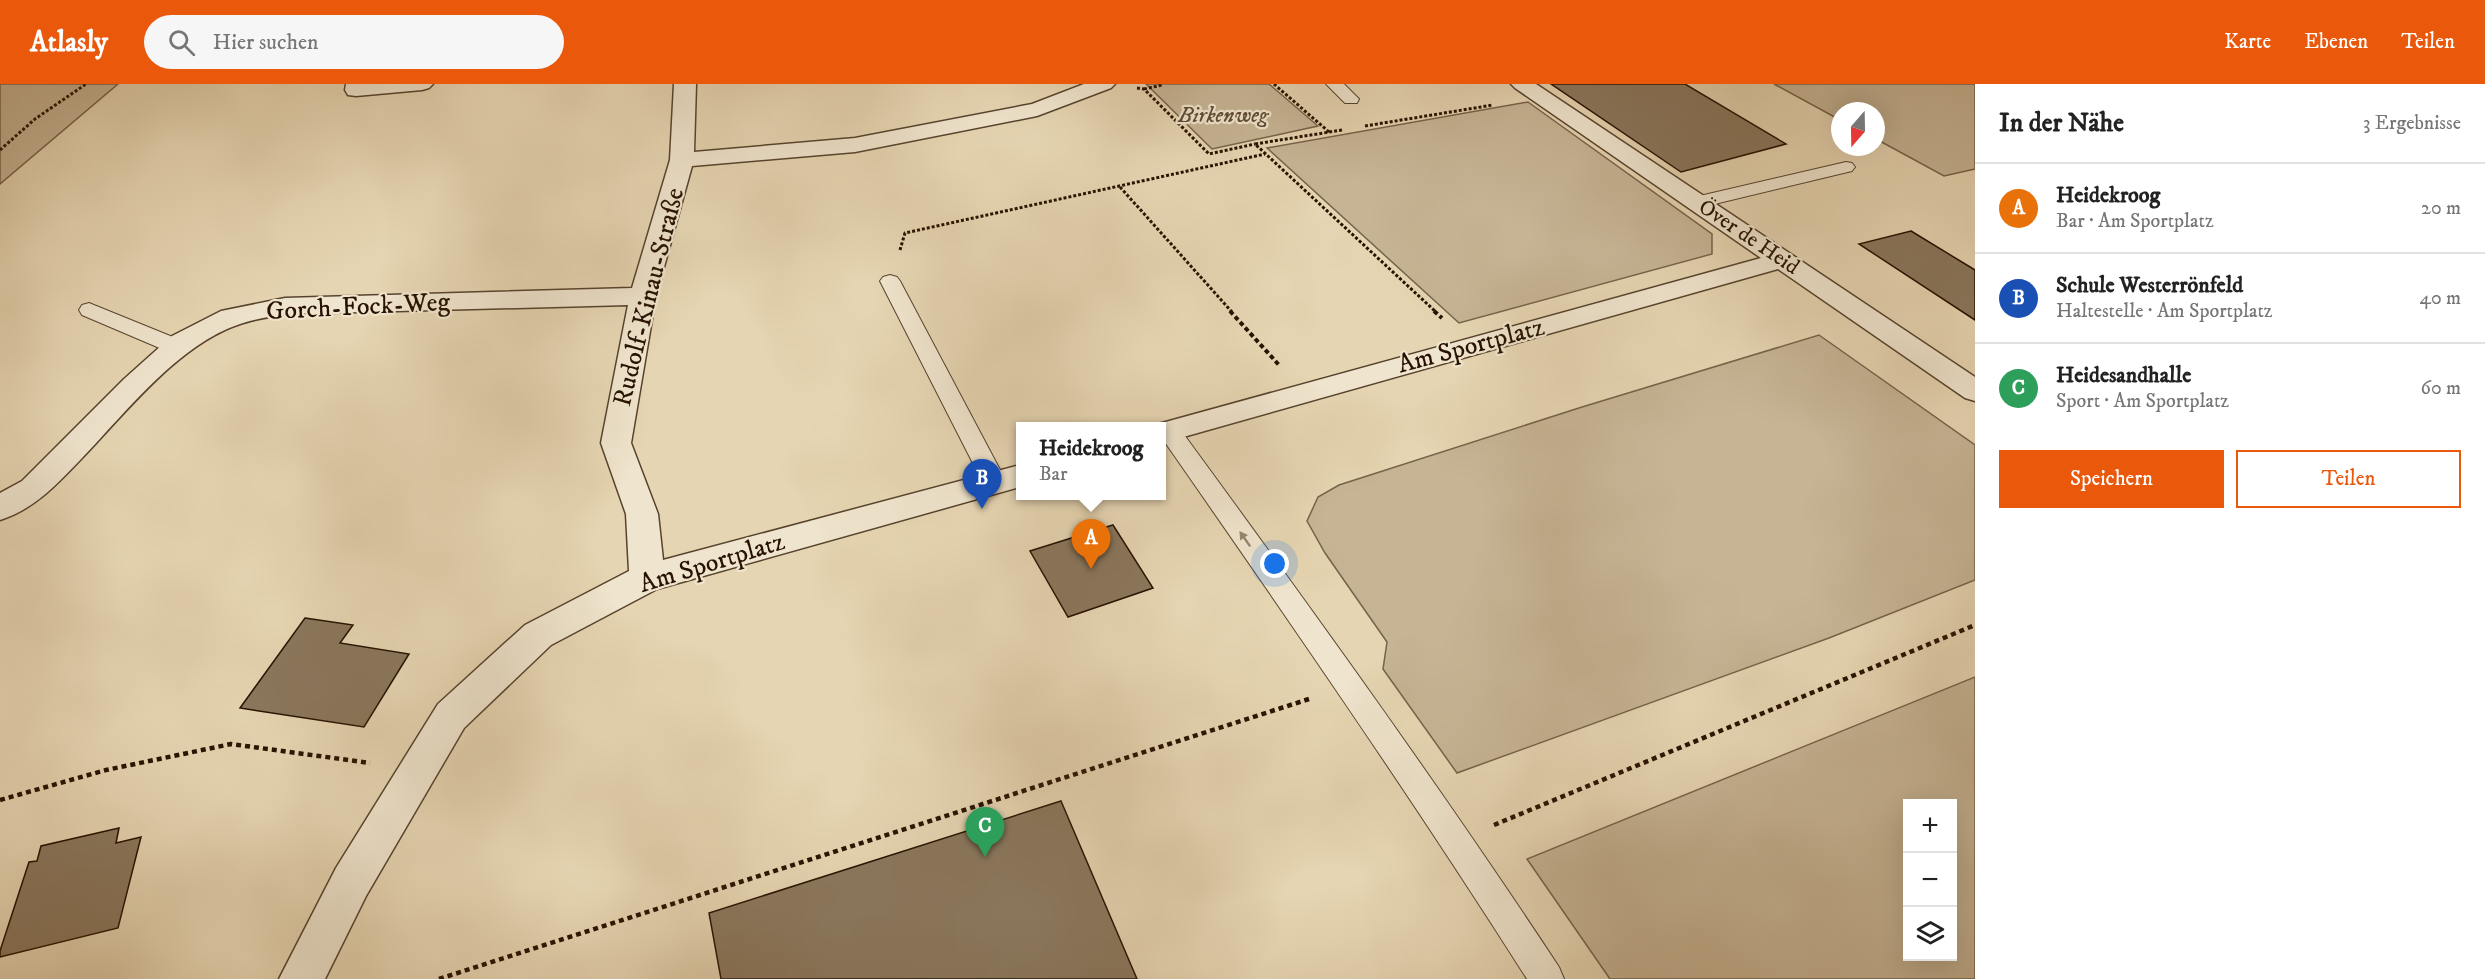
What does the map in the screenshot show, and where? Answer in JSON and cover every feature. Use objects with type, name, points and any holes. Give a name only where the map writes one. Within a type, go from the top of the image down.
[{"type":"street","points":[[357,84],[356,90],[422,84]]},
{"type":"street","name":"Rudolf-Kinau-Straße","points":[[647,578],[642,514],[616,443],[643,296],[682,160],[685,84]]},
{"type":"street","points":[[682,160],[855,145],[1037,109],[1104,84]]},
{"type":"street","name":"Över de Heid","points":[[1532,91],[1975,391]]},
{"type":"street","name":"Am Sportplatz","points":[[1166,432],[1782,260]]},
{"type":"street","name":"Gorch-Fock-Weg","points":[[0,508],[33,489],[134,386],[182,342],[231,317],[285,306],[643,296]]},
{"type":"street","name":"Am Sportplatz","points":[[301,979],[351,882],[451,716],[538,635],[647,578],[1008,480]]},
{"type":"lane","points":[[1334,84],[1351,99]]},
{"type":"lane","points":[[1698,202],[1846,166]]},
{"type":"lane","points":[[890,281],[1008,480]]},
{"type":"lane","points":[[89,310],[177,347]]},
{"type":"lane","points":[[1166,433],[1351,686],[1547,979]]},
{"type":"path","points":[[0,150],[35,119],[86,84]]},
{"type":"path","points":[[1104,84],[1144,89],[1162,86]]},
{"type":"path","points":[[1274,84],[1330,132]]},
{"type":"path","points":[[1144,89],[1209,154],[1349,129]]},
{"type":"path","points":[[1359,127],[1532,91]]},
{"type":"path","points":[[1255,144],[1472,346]]},
{"type":"path","points":[[890,281],[905,233],[1265,154]]},
{"type":"path","points":[[1120,186],[1304,392]]},
{"type":"path","points":[[1456,840],[1975,625]]},
{"type":"path","points":[[439,979],[1351,686]]},
{"type":"path","points":[[0,800],[106,770],[231,744],[418,770]]},
{"type":"green space","points":[[0,84],[118,84],[0,184]]},
{"type":"green space","name":"Birkenweg","points":[[1146,84],[1269,84],[1318,126],[1212,149]]},
{"type":"green space","points":[[1774,84],[1975,84],[1975,169],[1944,176],[1885,144],[1885,102],[1831,102],[1831,115]]},
{"type":"green space","points":[[1528,102],[1712,234],[1712,254],[1459,323],[1267,148]]},
{"type":"green space","points":[[1819,335],[1975,445],[1975,580],[1829,638],[1457,773],[1383,669],[1387,642],[1325,553],[1307,521],[1318,497],[1339,485],[1582,407]]},
{"type":"green space","points":[[1975,677],[1975,979],[1610,979],[1527,859]]},
{"type":"building","points":[[1551,84],[1685,84],[1786,144],[1681,172]]},
{"type":"building","points":[[1911,231],[1975,270],[1975,320],[1859,244]]},
{"type":"building","points":[[1113,525],[1153,588],[1068,617],[1030,551]]},
{"type":"building","points":[[305,618],[353,625],[340,643],[409,654],[364,727],[240,708]]},
{"type":"building","points":[[1061,801],[1137,979],[721,979],[709,913]]},
{"type":"building","points":[[119,828],[116,843],[141,837],[118,928],[0,957],[29,862],[37,861],[41,846]]},
{"type":"place","name":"Schule Westerrönfeld","points":[[982,509]]},
{"type":"place","name":"Heidekroog","points":[[1091,569]]},
{"type":"place","name":"Heidesandhalle","points":[[985,857]]}]
